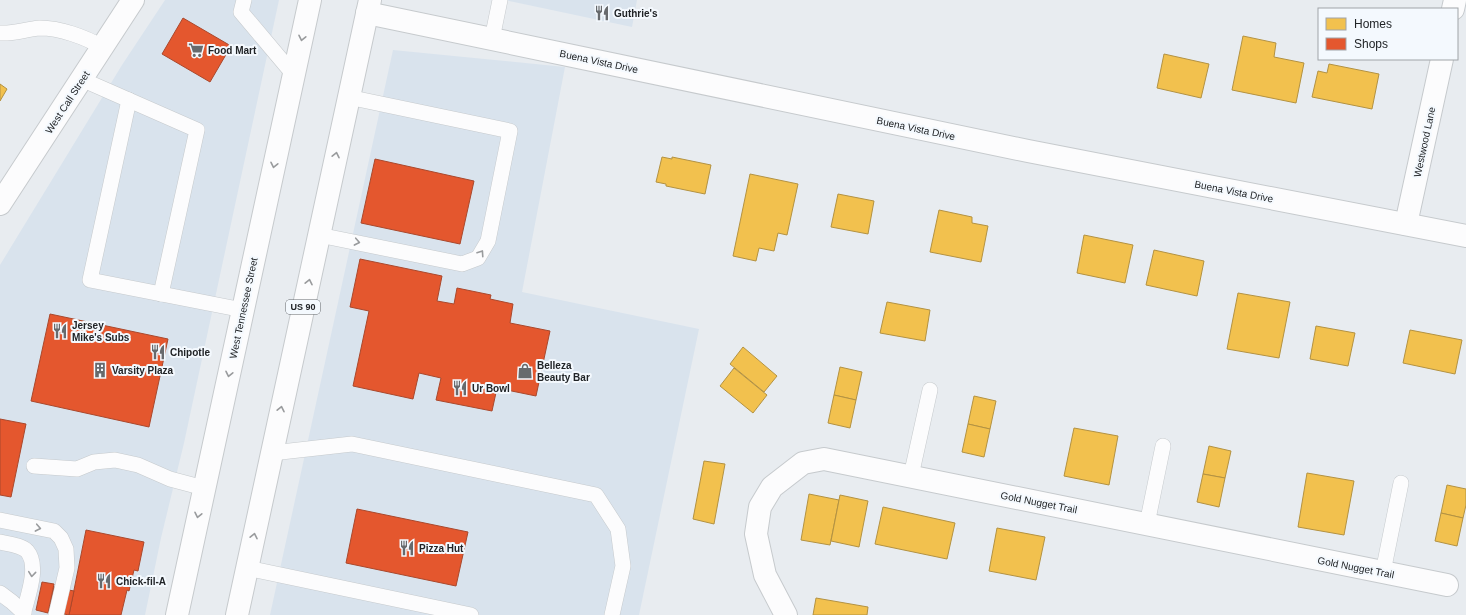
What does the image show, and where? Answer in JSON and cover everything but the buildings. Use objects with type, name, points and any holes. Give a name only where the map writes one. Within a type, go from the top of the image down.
[{"type":"street","name":"West Call Street","points":[[0,204],[132,0]]},
{"type":"street","name":"West Tennessee Street","points":[[177,615],[310,0]]},
{"type":"street","name":"Buena Vista Drive","points":[[368,6],[492,39],[1028,151],[1466,236]]},
{"type":"street","name":"US 90","points":[[237,615],[368,6]]},
{"type":"street","name":"Westwood Lane","points":[[1406,224],[1442,60]]},
{"type":"street","name":"Gold Nugget Trail","points":[[786,615],[765,575],[756,534],[760,507],[772,487],[803,463],[824,459],[1447,585]]},
{"type":"lane","points":[[244,0],[241,12],[294,75]]},
{"type":"lane","points":[[492,39],[500,0]]},
{"type":"lane","points":[[0,33],[47,29],[81,36],[102,48]]},
{"type":"lane","points":[[82,79],[197,130],[161,294]]},
{"type":"lane","points":[[319,235],[462,264],[478,258],[488,241],[510,131],[348,97]]},
{"type":"lane","points":[[129,100],[90,280],[243,310]]},
{"type":"lane","points":[[911,476],[930,390]]},
{"type":"lane","points":[[272,454],[352,444],[596,495],[618,529],[623,566],[612,615]]},
{"type":"lane","points":[[1147,524],[1163,446]]},
{"type":"lane","points":[[34,466],[77,469],[94,462],[114,460],[138,465],[170,479],[204,488]]},
{"type":"lane","points":[[1382,572],[1401,482]]},
{"type":"lane","points":[[0,520],[54,531],[61,538],[66,550],[66,568],[56,615]]},
{"type":"lane","points":[[0,542],[16,545],[27,550],[33,562],[33,573],[24,614]]},
{"type":"lane","points":[[247,568],[471,615]]},
{"type":"lane","points":[[0,594],[12,602],[24,614]]},
{"type":"shaded area","points":[[165,0],[279,0],[184,443],[161,538],[145,615],[0,615],[0,265],[122,65]]},
{"type":"shaded area","name":"Guthrie's","points":[[505,0],[637,0],[632,27]]},
{"type":"shaded area","points":[[393,50],[565,67],[522,292],[699,329],[639,615],[270,615]]},
{"type":"place","name":"Guthrie's","points":[[602,13]]},
{"type":"place","name":"Food Mart","points":[[196,50]]},
{"type":"place","name":"Jersey Mike's Subs","points":[[60,331]]},
{"type":"place","name":"Chipotle","points":[[158,352]]},
{"type":"place","name":"Varsity Plaza","points":[[100,370]]},
{"type":"place","name":"Belleza Beauty Bar","points":[[525,371]]},
{"type":"place","name":"Ur Bowl","points":[[460,388]]},
{"type":"place","name":"Pizza Hut","points":[[407,548]]},
{"type":"place","name":"Chick-fil-A","points":[[104,581]]}]
